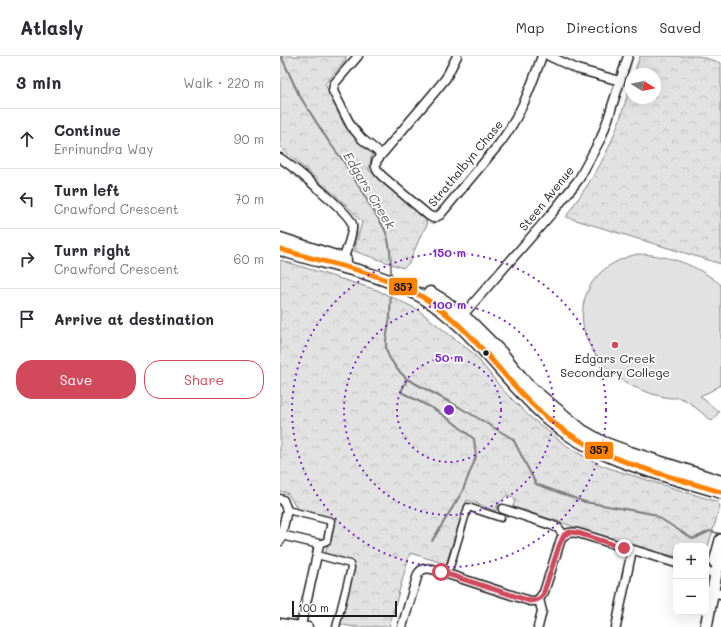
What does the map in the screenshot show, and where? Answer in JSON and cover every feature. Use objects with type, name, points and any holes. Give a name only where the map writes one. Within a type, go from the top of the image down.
[{"type":"main road","points":[[280,239],[343,260],[410,287],[432,303],[460,319],[501,353],[536,394],[582,431],[603,443],[721,482]]},
{"type":"main road","points":[[280,249],[373,273]]},
{"type":"main road","points":[[460,319],[521,393],[556,425],[584,444],[613,458],[721,492]]},
{"type":"street","points":[[357,56],[334,84],[333,91],[351,126],[362,139],[381,154],[446,78],[457,56]]},
{"type":"street","name":"Strathalbyn Chase","points":[[381,154],[375,163],[378,172],[428,215],[433,218],[438,216],[484,163],[508,132],[526,100],[542,56]]},
{"type":"street","points":[[549,56],[577,69],[620,81]]},
{"type":"street","name":"Steen Avenue","points":[[460,319],[579,179],[601,138],[628,56]]},
{"type":"street","points":[[280,158],[342,210],[350,220],[353,228],[343,260]]},
{"type":"street","points":[[280,499],[283,500],[287,510],[281,538],[318,544],[327,541],[332,522],[287,510]]},
{"type":"street","points":[[450,567],[468,507],[551,525],[558,528],[564,535]]},
{"type":"street","points":[[538,627],[542,611],[540,599],[544,592],[559,546],[564,535],[570,532],[578,533],[673,562]]},
{"type":"street","points":[[706,627],[711,593],[711,572],[721,541]]},
{"type":"street","points":[[280,623],[304,626],[318,544]]},
{"type":"street","points":[[616,627],[632,550]]},
{"type":"street","points":[[317,555],[350,564],[351,568],[336,627]]},
{"type":"street","points":[[711,572],[721,555]]},
{"type":"street","points":[[402,627],[418,574],[425,568],[530,601],[540,599]]},
{"type":"street","points":[[699,627],[701,615]]},
{"type":"green space","points":[[280,56],[346,56],[346,60],[325,84],[344,125],[372,152],[369,170],[426,220],[427,225],[409,263],[403,268],[354,251],[362,222],[345,204],[280,147]]},
{"type":"green space","points":[[640,56],[699,56],[721,63],[721,264],[566,217],[600,165],[612,139],[625,102],[625,104],[661,104],[661,68],[636,68]]},
{"type":"green space","points":[[638,254],[661,256],[682,262],[702,272],[721,285],[721,385],[700,396],[719,412],[712,421],[686,400],[664,397],[630,385],[616,376],[605,366],[587,341],[583,326],[583,311],[586,295],[594,280],[600,273],[614,263],[629,256]]},
{"type":"green space","points":[[280,260],[377,290],[417,309],[474,354],[503,390],[530,417],[578,453],[601,465],[615,470],[718,502],[720,507],[709,543],[673,543],[673,556],[615,540],[513,507],[515,500],[513,497],[507,495],[497,506],[496,511],[467,500],[446,564],[410,553],[389,627],[354,627],[339,624],[353,568],[352,561],[325,555],[334,519],[296,510],[297,508],[288,494],[280,491]]},
{"type":"waterway","name":"Edgars Creek","points":[[281,56],[299,95],[329,142],[344,162],[384,228],[391,259],[391,278]]},
{"type":"waterway","name":"Edgars Creek","points":[[391,286],[390,317],[386,349],[389,357],[397,369],[407,379],[459,407],[513,439],[536,484],[585,502],[653,514],[693,539],[710,531],[721,534]]},
{"type":"waterway","points":[[407,379],[401,392],[434,409],[474,439],[476,457],[462,492],[432,541]]},
{"type":"transit line","name":"357","points":[[280,249],[370,274],[405,287],[440,309],[457,323],[534,406],[570,435],[611,456],[632,464],[721,492]]},
{"type":"place","name":"Edgars Creek Secondary College","points":[[615,345]]},
{"type":"route","points":[[441,572],[530,601],[535,601],[540,599],[543,595],[561,538],[564,535],[574,532],[624,548]]}]
